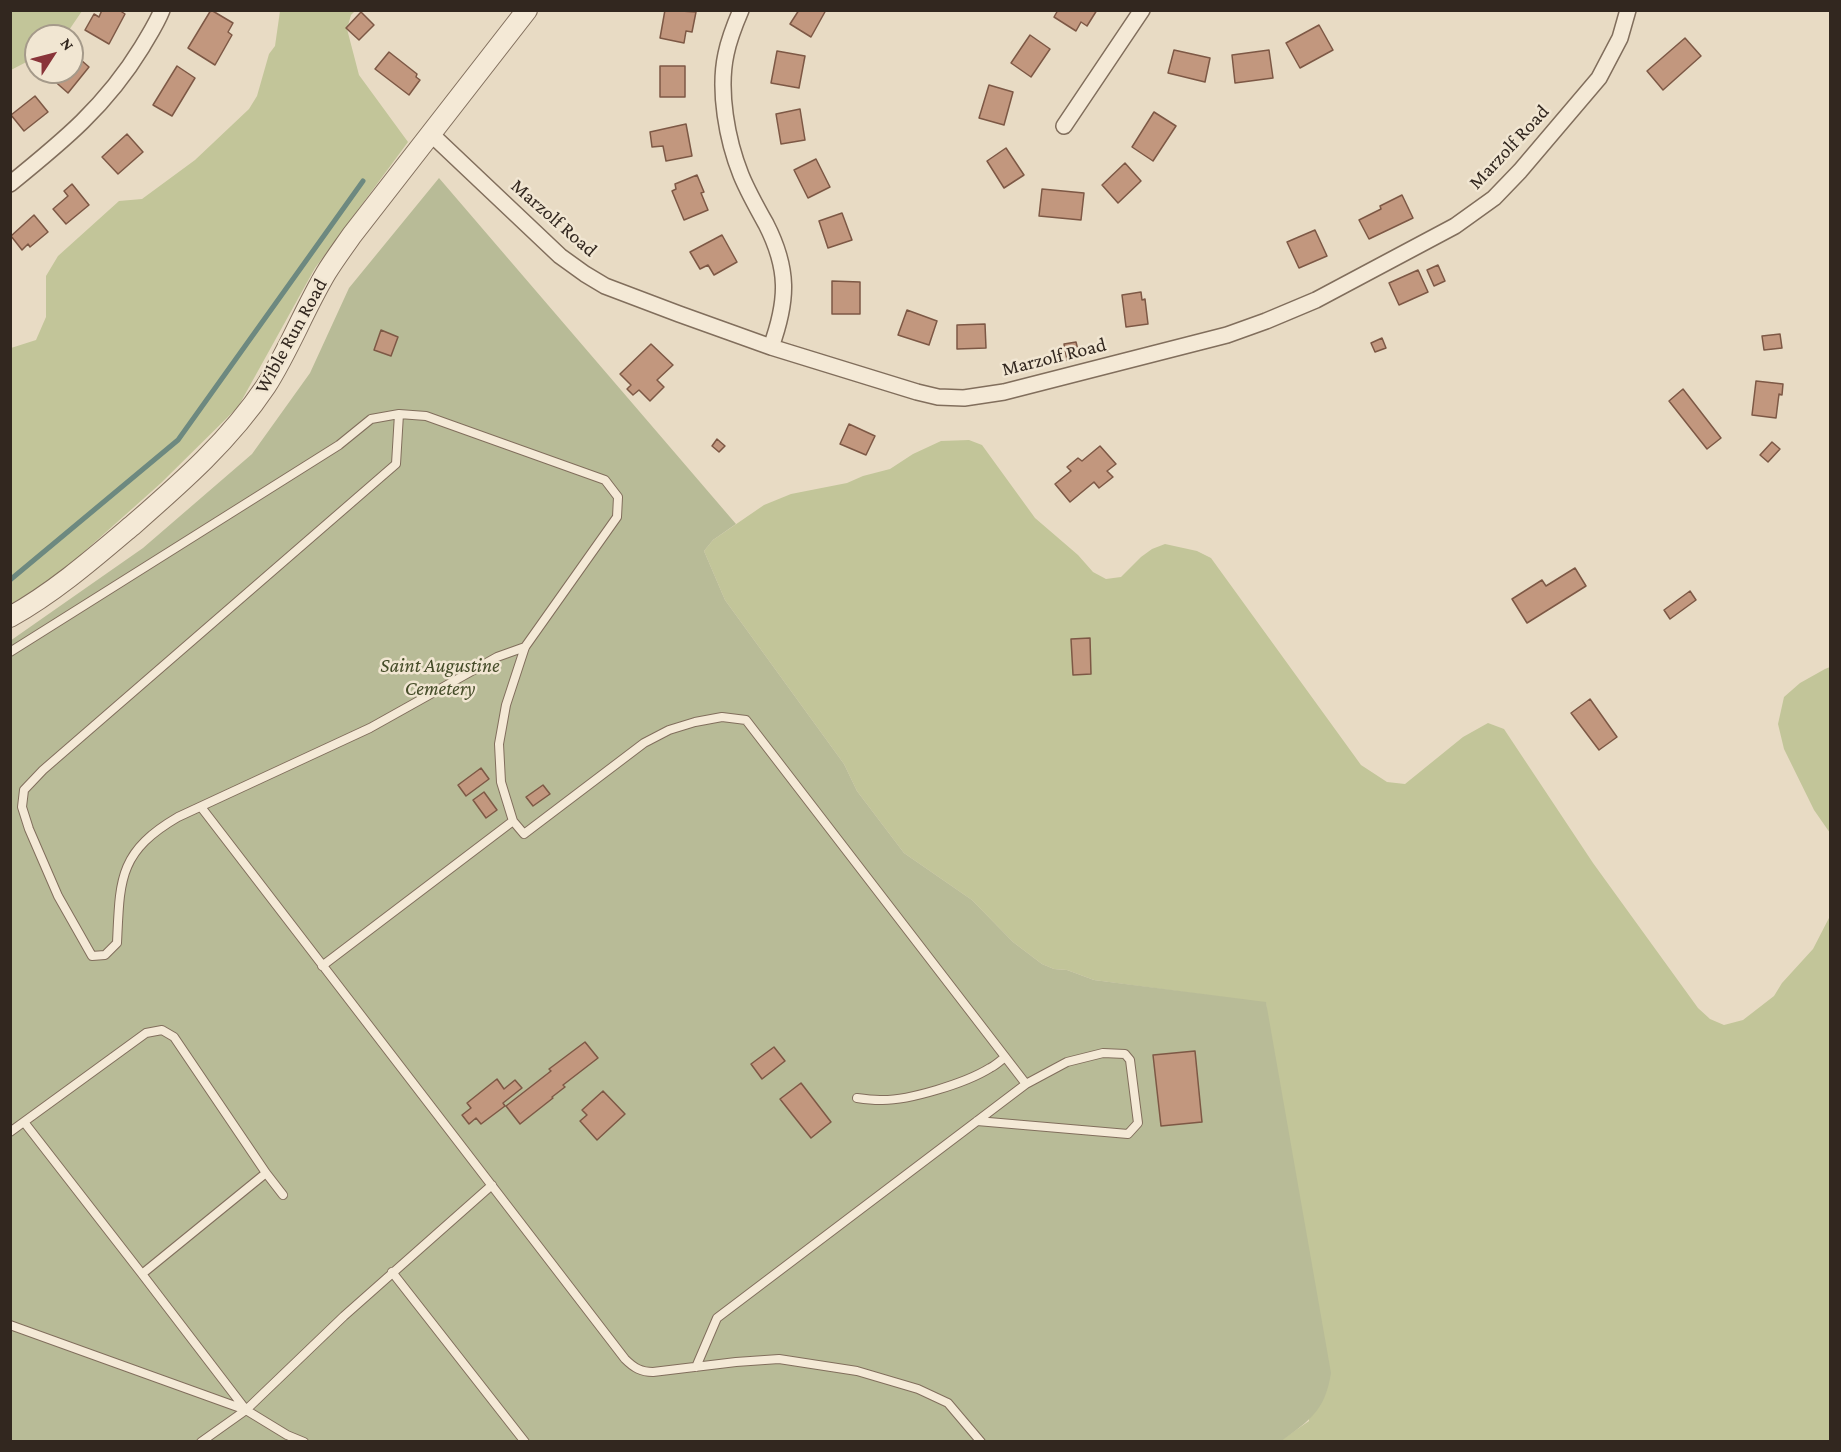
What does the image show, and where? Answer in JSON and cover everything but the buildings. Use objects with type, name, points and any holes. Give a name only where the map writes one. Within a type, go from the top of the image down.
[{"type":"street","points":[[10,184],[53,150],[99,106],[129,68],[162,10]]},
{"type":"street","name":"Wible Run Road","points":[[10,618],[56,587],[97,555],[187,478],[221,444],[248,411],[266,384],[326,273],[351,235],[527,10]]},
{"type":"street","points":[[741,10],[726,55],[725,111],[730,143],[740,172],[776,247],[782,268],[784,301],[780,322],[771,347]]},
{"type":"street","points":[[1064,126],[1142,10]]},
{"type":"street","name":"Marzolf Road","points":[[430,133],[560,256],[605,286],[771,347],[917,392],[938,397],[964,398],[1015,389],[1215,338],[1266,321],[1316,300],[1455,226],[1494,198],[1599,78],[1620,38],[1628,10]]},
{"type":"lane","points":[[399,414],[396,464],[43,770],[24,790],[22,807],[29,829],[58,896],[93,956],[105,955],[117,943],[123,874],[137,848],[158,829],[370,728],[497,657],[525,647]]},
{"type":"lane","points":[[10,652],[339,445],[371,419],[399,414],[426,416],[605,480],[618,497],[617,517],[525,647],[506,705],[499,744],[501,782],[513,821],[524,834],[644,742],[669,730],[722,717],[747,720],[1026,1084]]},
{"type":"lane","points":[[201,807],[625,1359],[634,1367],[643,1372],[653,1372],[779,1359],[857,1371],[918,1389],[948,1403],[981,1442]]},
{"type":"lane","points":[[322,966],[513,821]]},
{"type":"lane","points":[[10,1132],[146,1033],[162,1030],[174,1037],[283,1195]]},
{"type":"lane","points":[[696,1367],[717,1318],[977,1121],[1026,1084],[1067,1062],[1103,1053],[1125,1054],[1130,1060],[1138,1123],[1128,1134],[977,1121]]},
{"type":"lane","points":[[857,1098],[881,1101],[935,1090],[990,1068],[1005,1057]]},
{"type":"lane","points":[[24,1122],[246,1410]]},
{"type":"lane","points":[[142,1274],[266,1173]]},
{"type":"lane","points":[[201,1442],[246,1410],[392,1272],[492,1185]]},
{"type":"lane","points":[[392,1272],[525,1442]]},
{"type":"lane","points":[[10,1325],[246,1410],[287,1435],[304,1442]]},
{"type":"green space","points":[[11,10],[82,10],[73,24],[24,24],[24,63],[11,70]]},
{"type":"green space","points":[[280,11],[355,11],[351,15],[347,29],[359,75],[408,142],[315,268],[238,407],[161,483],[59,574],[11,604],[11,348],[36,340],[46,317],[46,276],[58,256],[119,201],[142,199],[195,160],[249,109],[257,96],[269,54],[275,46]]},
{"type":"green space","name":"Saint Augustine Cemetery","points":[[439,178],[736,524],[713,540],[704,551],[725,600],[844,764],[857,791],[904,853],[972,900],[1013,942],[1042,964],[1054,969],[1067,970],[1094,980],[1266,1002],[1331,1373],[1325,1397],[1320,1406],[1308,1421],[1280,1442],[11,1441],[10,641],[143,548],[252,454],[310,373],[349,288]]},
{"type":"green space","points":[[969,440],[982,445],[1035,518],[1078,555],[1093,572],[1106,579],[1121,577],[1141,557],[1165,544],[1197,551],[1211,558],[1361,765],[1387,782],[1405,784],[1463,737],[1488,723],[1504,729],[1593,863],[1698,1008],[1710,1019],[1724,1025],[1743,1020],[1774,996],[1782,983],[1813,949],[1830,916],[1830,1441],[1280,1441],[1309,1421],[1266,1003],[1094,980],[1042,964],[1013,942],[972,900],[904,853],[857,791],[844,764],[725,600],[704,551],[713,540],[764,505],[791,494],[847,483],[890,469],[913,454],[941,441]]},
{"type":"green space","points":[[1830,667],[1830,833],[1814,810],[1784,749],[1778,724],[1784,697],[1800,683]]},
{"type":"waterway","points":[[10,580],[178,440],[363,181]]}]
